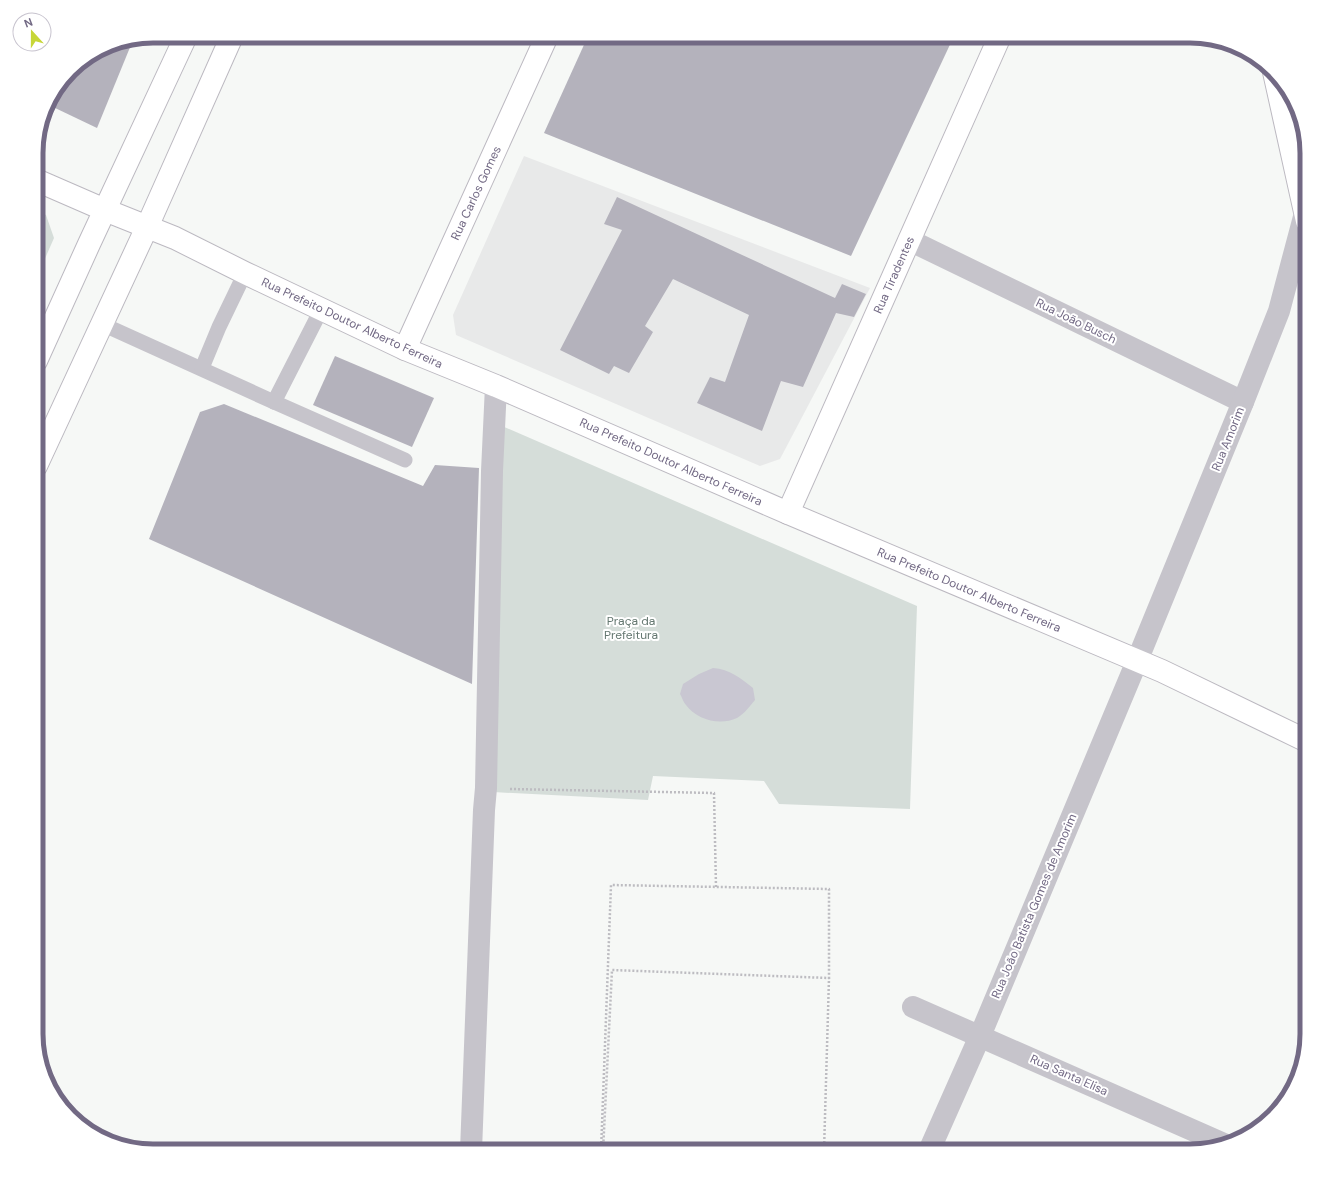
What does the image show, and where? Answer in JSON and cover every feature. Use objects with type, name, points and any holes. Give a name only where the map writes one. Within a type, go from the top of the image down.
[{"type":"street","points":[[43,346],[183,43]]},
{"type":"street","points":[[43,451],[147,227],[229,43]]},
{"type":"street","name":"Rua Carlos Gomes","points":[[405,349],[544,43]]},
{"type":"street","name":"Rua Tiradentes","points":[[788,513],[997,43]]},
{"type":"street","points":[[1277,86],[1300,188]]},
{"type":"street","name":"Rua Prefeito Doutor Alberto Ferreira","points":[[43,183],[175,238],[321,310],[405,349],[496,386],[788,513],[1162,671],[1300,739]]},
{"type":"street","name":"Rua Amorim","points":[[1137,661],[1279,311],[1300,236]]},
{"type":"street","name":"Rua João Busch","points":[[909,240],[1243,402]]},
{"type":"street","points":[[471,1144],[486,788],[492,471],[496,386]]},
{"type":"street","name":"Rua João Batista Gomes de Amorim","points":[[932,1144],[980,1036],[1137,661]]},
{"type":"street","name":"Rua Santa Elisa","points":[[913,1007],[1216,1141]]},
{"type":"lane","points":[[202,368],[245,273]]},
{"type":"lane","points":[[274,402],[321,310]]},
{"type":"lane","points":[[102,324],[405,460]]},
{"type":"path","points":[[486,788],[714,793],[716,887]]},
{"type":"path","points":[[602,1144],[611,885],[829,889],[829,978],[824,1144]]},
{"type":"path","points":[[602,1144],[612,970],[829,978]]},
{"type":"shaded area","points":[[524,156],[870,288],[780,459],[760,466],[456,335],[453,315]]},
{"type":"shaded area","points":[[713,668],[730,672],[753,688],[755,700],[737,718],[716,721],[702,718],[691,710],[683,701],[680,694],[683,684],[699,674]]},
{"type":"green space","points":[[43,214],[46,215],[54,238],[43,263]]},
{"type":"green space","name":"Praça da Prefeitura","points":[[502,426],[917,606],[910,809],[779,804],[764,781],[653,776],[648,800],[493,792]]},
{"type":"building","points":[[585,43],[951,43],[851,256],[544,133]]},
{"type":"building","points":[[131,45],[97,128],[53,107],[70,81],[86,66],[104,54]]},
{"type":"building","points":[[617,197],[835,298],[842,284],[866,294],[854,317],[836,313],[803,387],[781,381],[762,431],[697,403],[710,377],[725,382],[749,315],[673,279],[645,326],[653,332],[629,373],[614,366],[609,374],[560,350],[622,230],[604,224]]},
{"type":"building","points":[[335,356],[434,398],[412,447],[313,405]]},
{"type":"building","points":[[224,404],[423,486],[435,465],[479,468],[472,684],[149,539],[200,412]]}]
